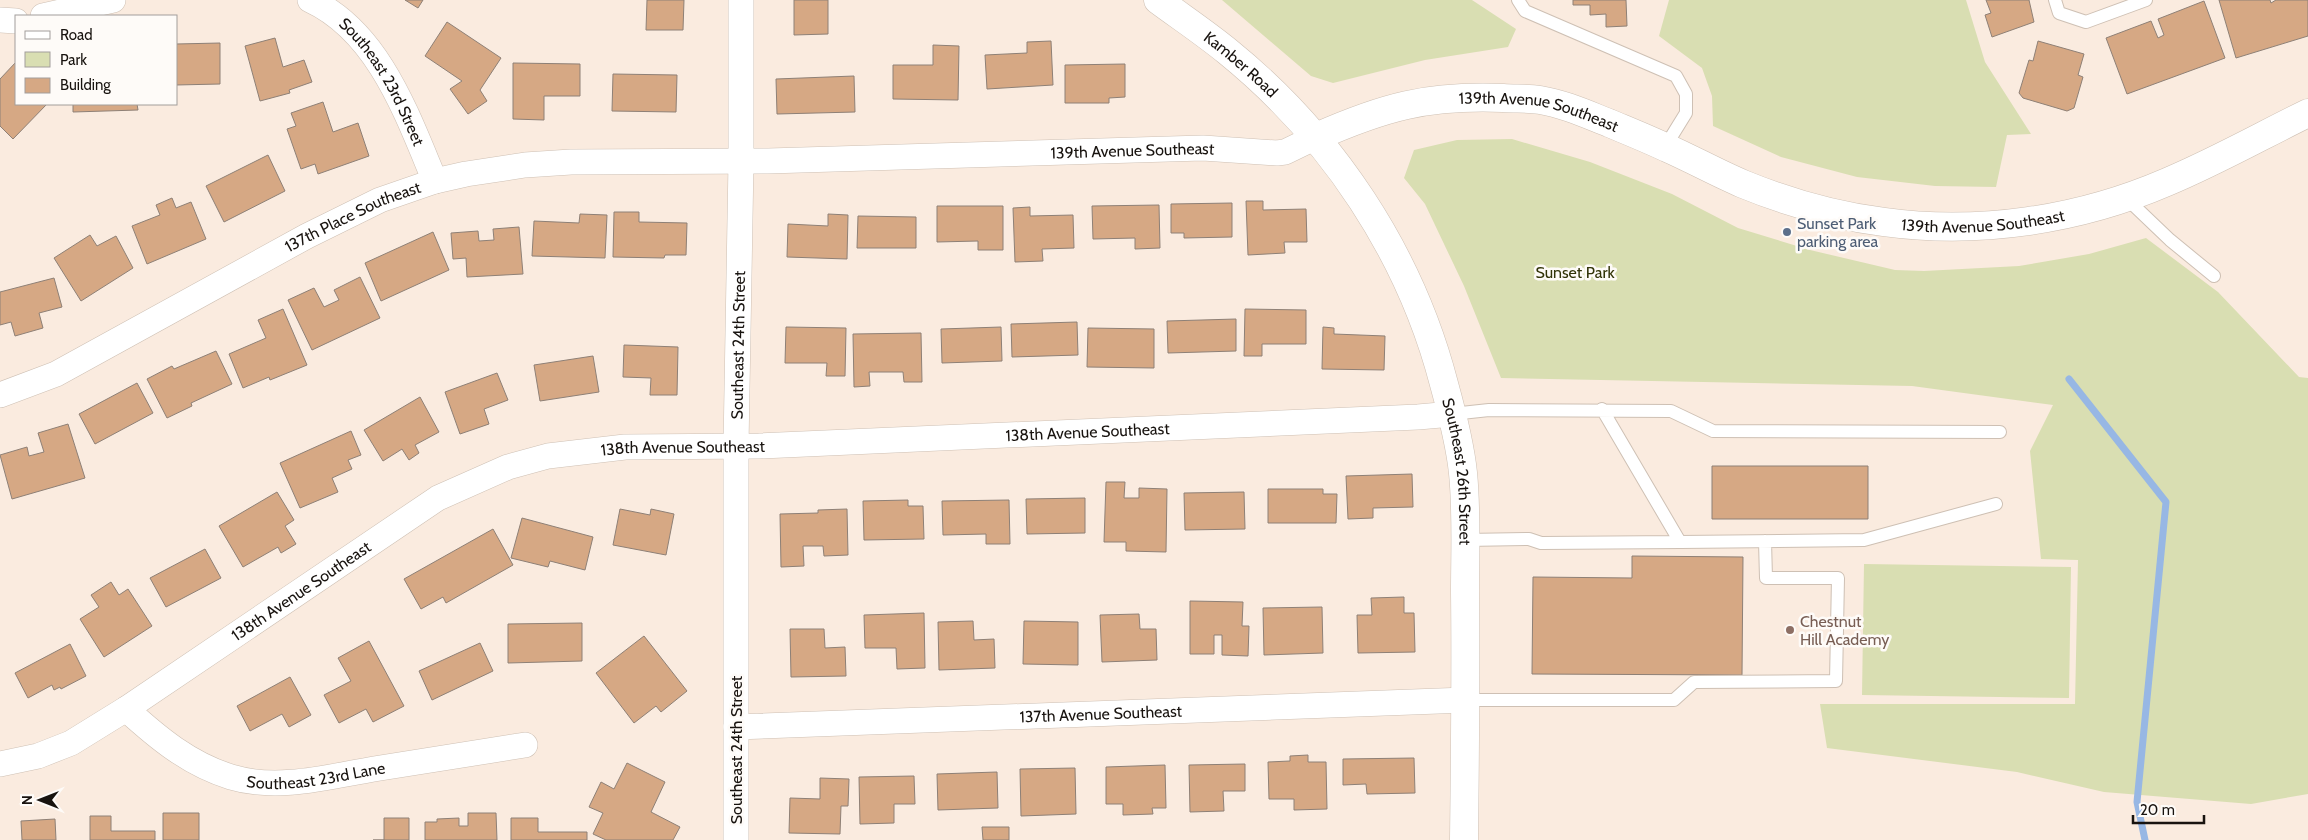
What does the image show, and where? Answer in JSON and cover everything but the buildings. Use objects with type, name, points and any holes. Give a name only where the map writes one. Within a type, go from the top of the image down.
[{"type":"street","points":[[47,15],[113,0]]},
{"type":"street","name":"Southeast 23rd Street","points":[[310,0],[338,15],[355,32],[381,67],[406,112],[435,181]]},
{"type":"street","name":"Southeast 24th Street","points":[[736,840],[736,446],[741,162],[741,0]]},
{"type":"street","name":"Kamber Road","points":[[1158,0],[1228,51],[1294,113],[1316,137]]},
{"type":"street","points":[[0,20],[15,21]]},
{"type":"street","name":"139th Avenue Southeast","points":[[741,162],[1203,148],[1277,153],[1285,152],[1363,117],[1405,104],[1445,98],[1476,97],[1538,100],[1574,109],[1665,147],[1742,184],[1794,202],[1884,222],[1943,227],[2014,223],[2059,216],[2126,198],[2168,182],[2308,114]]},
{"type":"street","name":"Southeast 26th Street","points":[[1316,137],[1351,184],[1391,246],[1409,282],[1435,348],[1452,414],[1463,472],[1465,540],[1466,700],[1464,840]]},
{"type":"street","name":"137th Place Southeast","points":[[0,395],[56,374],[307,236],[380,200],[435,181],[485,171],[553,163],[741,162]]},
{"type":"street","name":"138th Avenue Southeast","points":[[0,764],[38,756],[71,743],[126,709],[438,498],[508,467],[548,456],[625,446],[736,446],[1452,414]]},
{"type":"street","name":"137th Avenue Southeast","points":[[736,727],[1466,700]]},
{"type":"street","name":"Southeast 23rd Lane","points":[[126,709],[157,737],[195,762],[231,777],[259,782],[298,782],[525,745]]},
{"type":"lane","points":[[1518,0],[1525,11],[1676,76],[1686,94],[1686,113],[1665,147]]},
{"type":"lane","points":[[2055,0],[2059,13],[2086,22],[2146,0]]},
{"type":"lane","points":[[2126,198],[2170,240],[2214,276]]},
{"type":"lane","points":[[1602,409],[1680,542]]},
{"type":"lane","points":[[1452,414],[1490,410],[1602,409],[1671,411],[1713,431],[2000,432]]},
{"type":"lane","points":[[1465,540],[1529,539],[1540,543],[1864,540],[1996,504]]},
{"type":"lane","points":[[1466,700],[1674,700],[1694,682],[1836,681],[1838,578],[1766,578],[1765,541]]},
{"type":"green space","points":[[1222,0],[1472,0],[1516,29],[1508,47],[1425,60],[1333,83],[1311,76]]},
{"type":"green space","points":[[1669,0],[1966,0],[1985,62],[2031,134],[2007,135],[1996,187],[1935,186],[1857,177],[1781,157],[1713,126],[1712,96],[1702,68],[1659,36]]},
{"type":"green space","name":"Sunset Park","points":[[1512,139],[1590,162],[1672,194],[1738,228],[1810,250],[1895,270],[1924,271],[2019,266],[2089,254],[2146,238],[2218,292],[2299,377],[2308,378],[2308,794],[2251,804],[2104,792],[2017,772],[1827,748],[1820,704],[2075,704],[2078,560],[2041,559],[2030,451],[2053,405],[1912,386],[1501,378],[1464,286],[1425,204],[1404,178],[1414,150],[1457,140]]},
{"type":"green space","points":[[1864,564],[2071,567],[2069,698],[1862,695]]},
{"type":"waterway","points":[[2069,379],[2166,502],[2137,802],[2145,840]]},
{"type":"place","name":"Sunset Park parking area","points":[[1787,232]]},
{"type":"place","name":"Chestnut Hill Academy","points":[[1790,630]]}]
